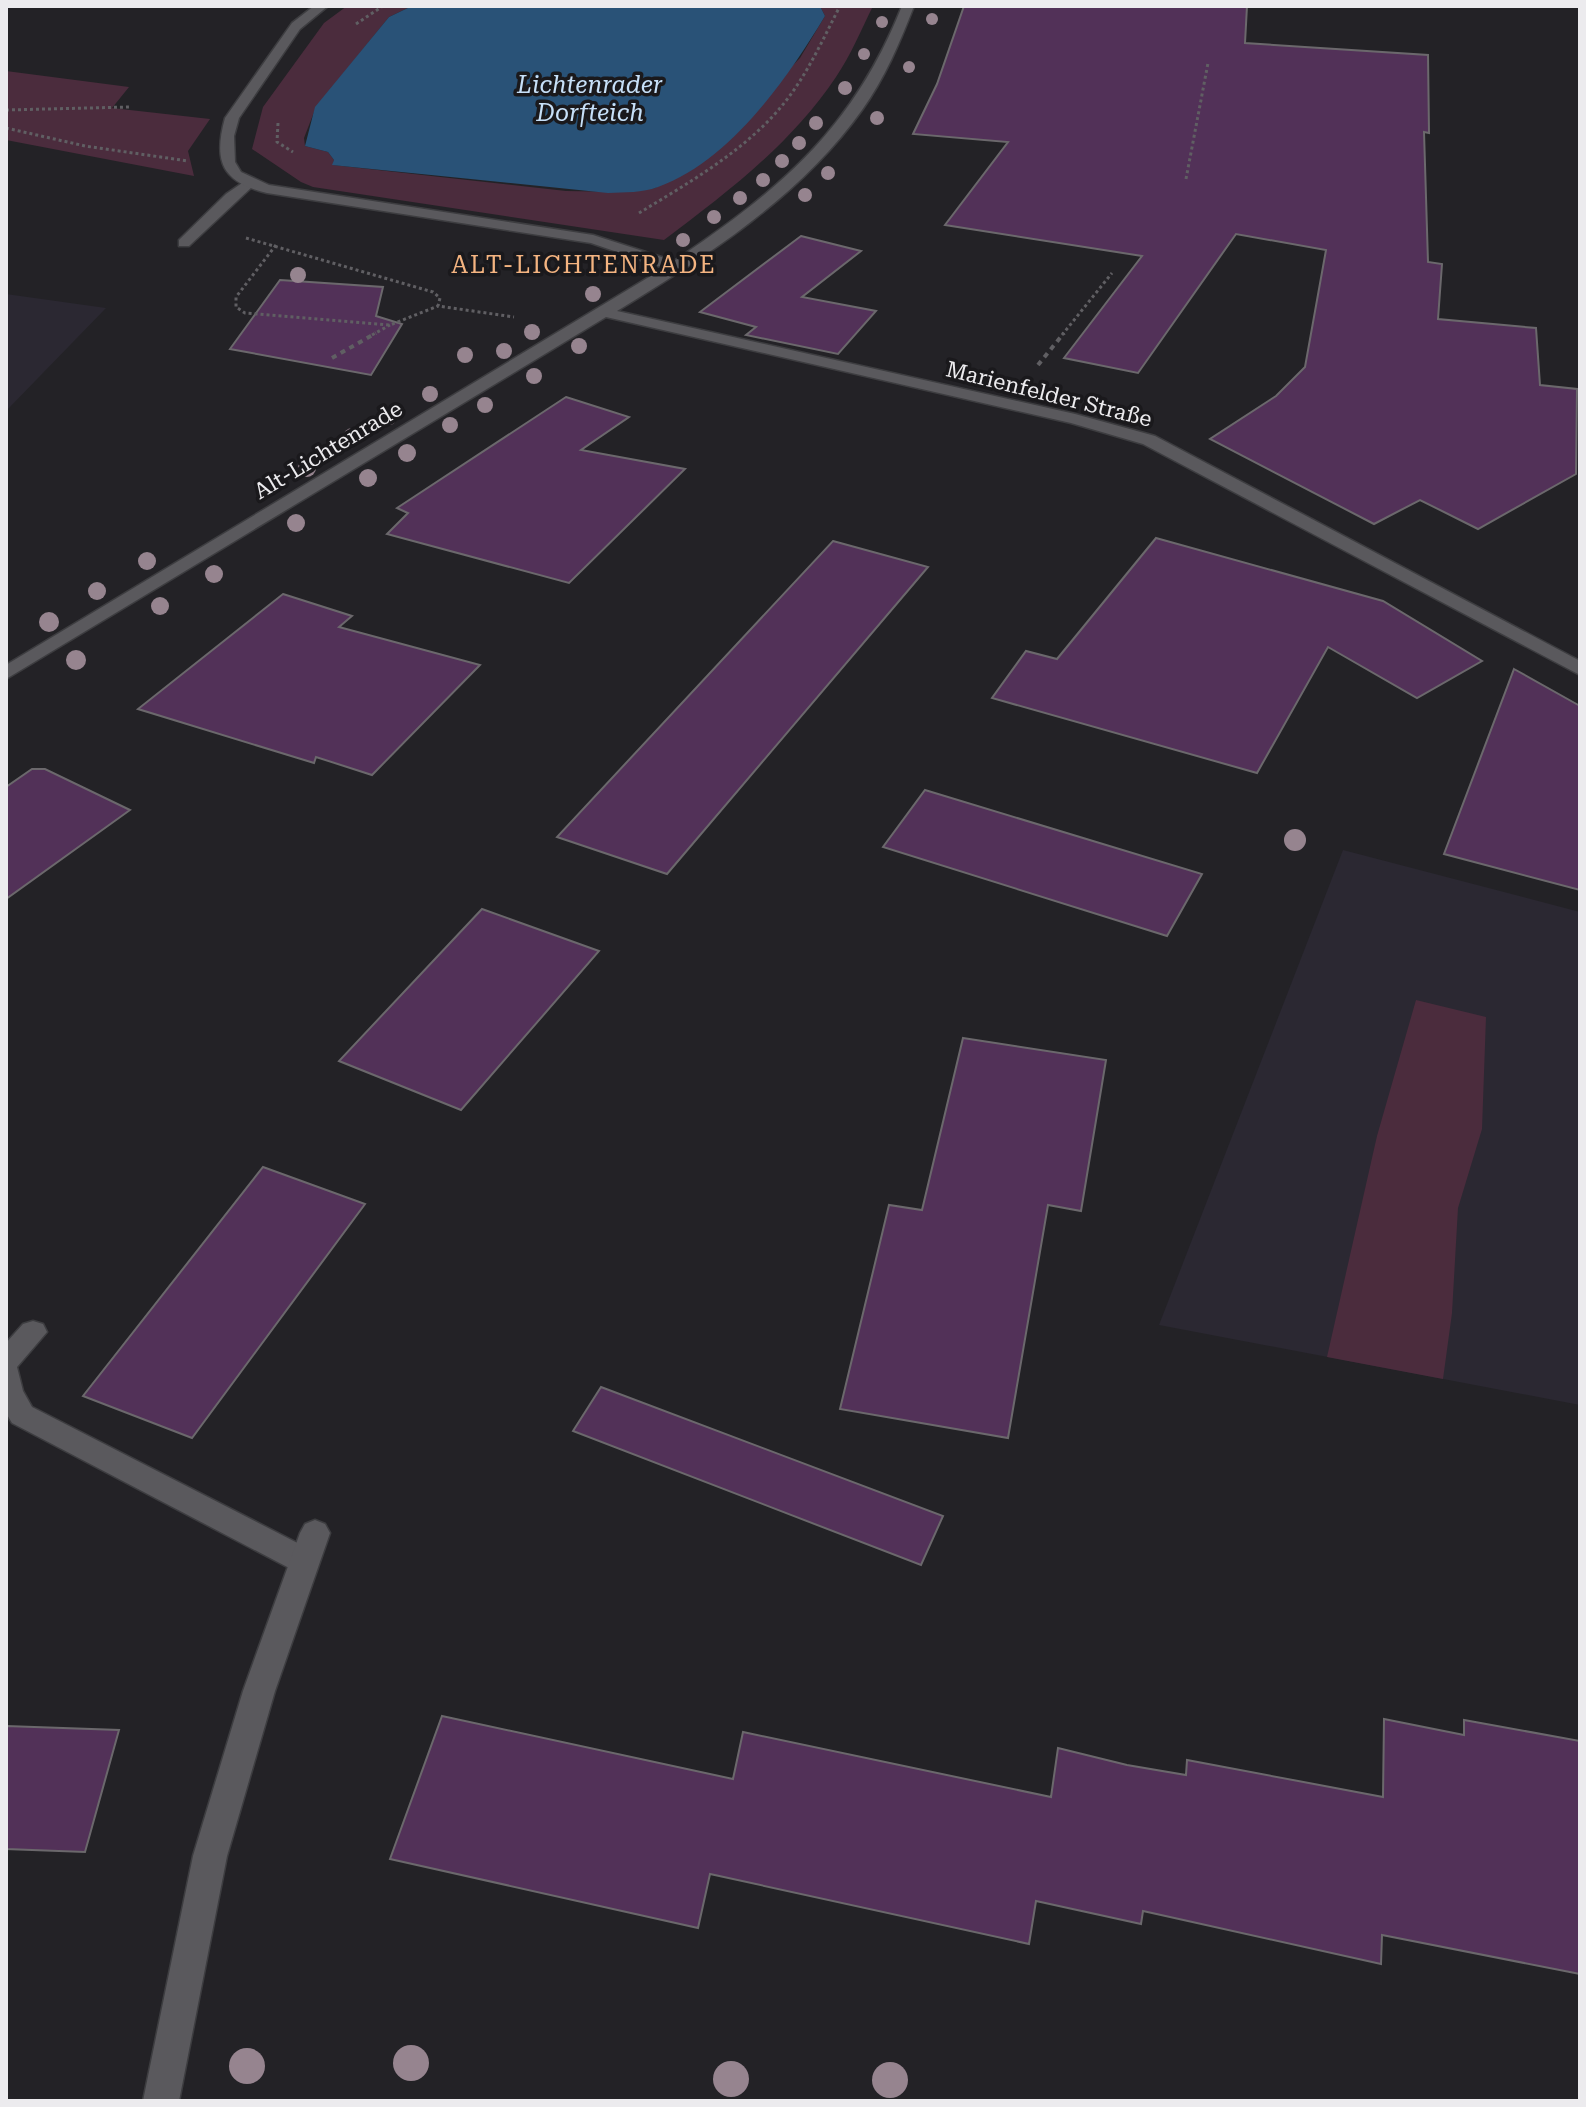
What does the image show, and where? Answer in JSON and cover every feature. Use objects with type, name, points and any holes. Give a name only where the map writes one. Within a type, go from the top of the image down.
[{"type":"street","points":[[322,6],[296,26],[232,118],[227,136],[228,162],[235,175],[248,183],[593,239],[674,266]]},
{"type":"street","name":"Alt-Lichtenrade","points":[[6,673],[603,312],[755,213],[834,137],[871,86],[890,53],[908,6]]},
{"type":"street","points":[[184,243],[209,223],[229,196],[248,183]]},
{"type":"street","name":"Marienfelder Straße","points":[[603,312],[1075,419],[1149,440],[1580,669]]},
{"type":"street","points":[[6,1361],[33,1332]]},
{"type":"street","points":[[6,1373],[9,1393],[22,1415],[309,1547],[259,1691],[210,1856],[161,2101]]},
{"type":"path","points":[[350,28],[383,6]]},
{"type":"path","points":[[628,219],[686,186],[773,115],[803,74],[840,6]]},
{"type":"path","points":[[1186,179],[1208,63]]},
{"type":"path","points":[[6,110],[129,107]]},
{"type":"path","points":[[279,121],[277,142],[295,153]]},
{"type":"path","points":[[6,128],[85,146],[189,161]]},
{"type":"path","points":[[243,237],[433,292],[440,298],[438,306]]},
{"type":"path","points":[[276,245],[236,297],[236,307],[245,313],[390,325]]},
{"type":"path","points":[[1038,365],[1112,273]]},
{"type":"path","points":[[332,358],[390,325],[438,306],[492,314]]},
{"type":"shaded area","points":[[347,6],[412,6],[389,17],[316,107],[304,138],[305,146],[328,152],[334,160],[333,165],[566,191],[625,192],[655,188],[690,169],[800,58],[825,16],[820,6],[873,6],[841,69],[799,124],[735,185],[664,240],[313,187],[252,149],[263,107],[324,23]]},
{"type":"shaded area","points":[[6,71],[129,87],[112,108],[210,119],[188,151],[194,176],[6,140]]},
{"type":"shaded area","points":[[6,294],[106,308],[6,411]]},
{"type":"shaded area","points":[[1343,850],[1580,912],[1580,1405],[1159,1325]]},
{"type":"shaded area","points":[[1416,1000],[1486,1017],[1482,1129],[1458,1208],[1452,1313],[1443,1379],[1327,1357],[1377,1136]]},
{"type":"water","name":"Lichtenrader Dorfteich","points":[[412,6],[820,6],[825,16],[774,91],[732,138],[709,158],[684,175],[658,187],[608,193],[332,165],[334,160],[328,152],[305,146],[315,107],[389,17]]},
{"type":"building","points":[[964,6],[1247,6],[1245,43],[1428,55],[1429,133],[1424,132],[1428,262],[1442,264],[1438,319],[1536,328],[1540,385],[1577,389],[1576,474],[1478,529],[1420,500],[1374,524],[1210,439],[1276,396],[1305,367],[1326,250],[1236,234],[1138,373],[1064,358],[1142,256],[945,225],[1008,142],[913,134],[937,84]]},
{"type":"building","points":[[801,236],[861,251],[802,297],[876,311],[838,354],[746,335],[756,327],[700,312]]},
{"type":"building","points":[[280,280],[383,287],[376,316],[402,324],[371,375],[230,349]]},
{"type":"building","points":[[566,397],[629,417],[581,450],[685,469],[569,583],[387,534],[408,513],[397,508]]},
{"type":"building","points":[[1156,538],[1383,601],[1482,661],[1417,698],[1328,647],[1257,773],[992,698],[1026,651],[1057,659]]},
{"type":"building","points":[[833,541],[928,567],[667,874],[557,837]]},
{"type":"building","points":[[283,594],[352,616],[339,627],[480,665],[372,775],[316,757],[314,763],[138,709]]},
{"type":"building","points":[[1514,669],[1580,706],[1580,890],[1444,854]]},
{"type":"building","points":[[32,769],[45,769],[130,810],[6,899],[6,787]]},
{"type":"building","points":[[925,790],[1202,874],[1167,936],[883,847]]},
{"type":"building","points":[[482,909],[599,951],[461,1110],[339,1061]]},
{"type":"building","points":[[963,1038],[1106,1060],[1081,1211],[1048,1205],[1008,1438],[840,1409],[889,1205],[922,1210]]},
{"type":"building","points":[[263,1167],[365,1204],[192,1438],[83,1396]]},
{"type":"building","points":[[601,1387],[943,1516],[921,1565],[573,1431]]},
{"type":"building","points":[[442,1716],[733,1779],[743,1732],[1051,1797],[1058,1748],[1186,1775],[1187,1760],[1383,1797],[1384,1719],[1464,1735],[1464,1720],[1580,1741],[1580,1974],[1382,1935],[1381,1964],[1143,1911],[1141,1924],[1036,1901],[1029,1944],[710,1874],[698,1928],[390,1859]]},
{"type":"building","points":[[6,1726],[119,1730],[85,1852],[6,1849]]},
{"type":"district","name":"ALT-LICHTENRADE","points":[[584,265]]}]
